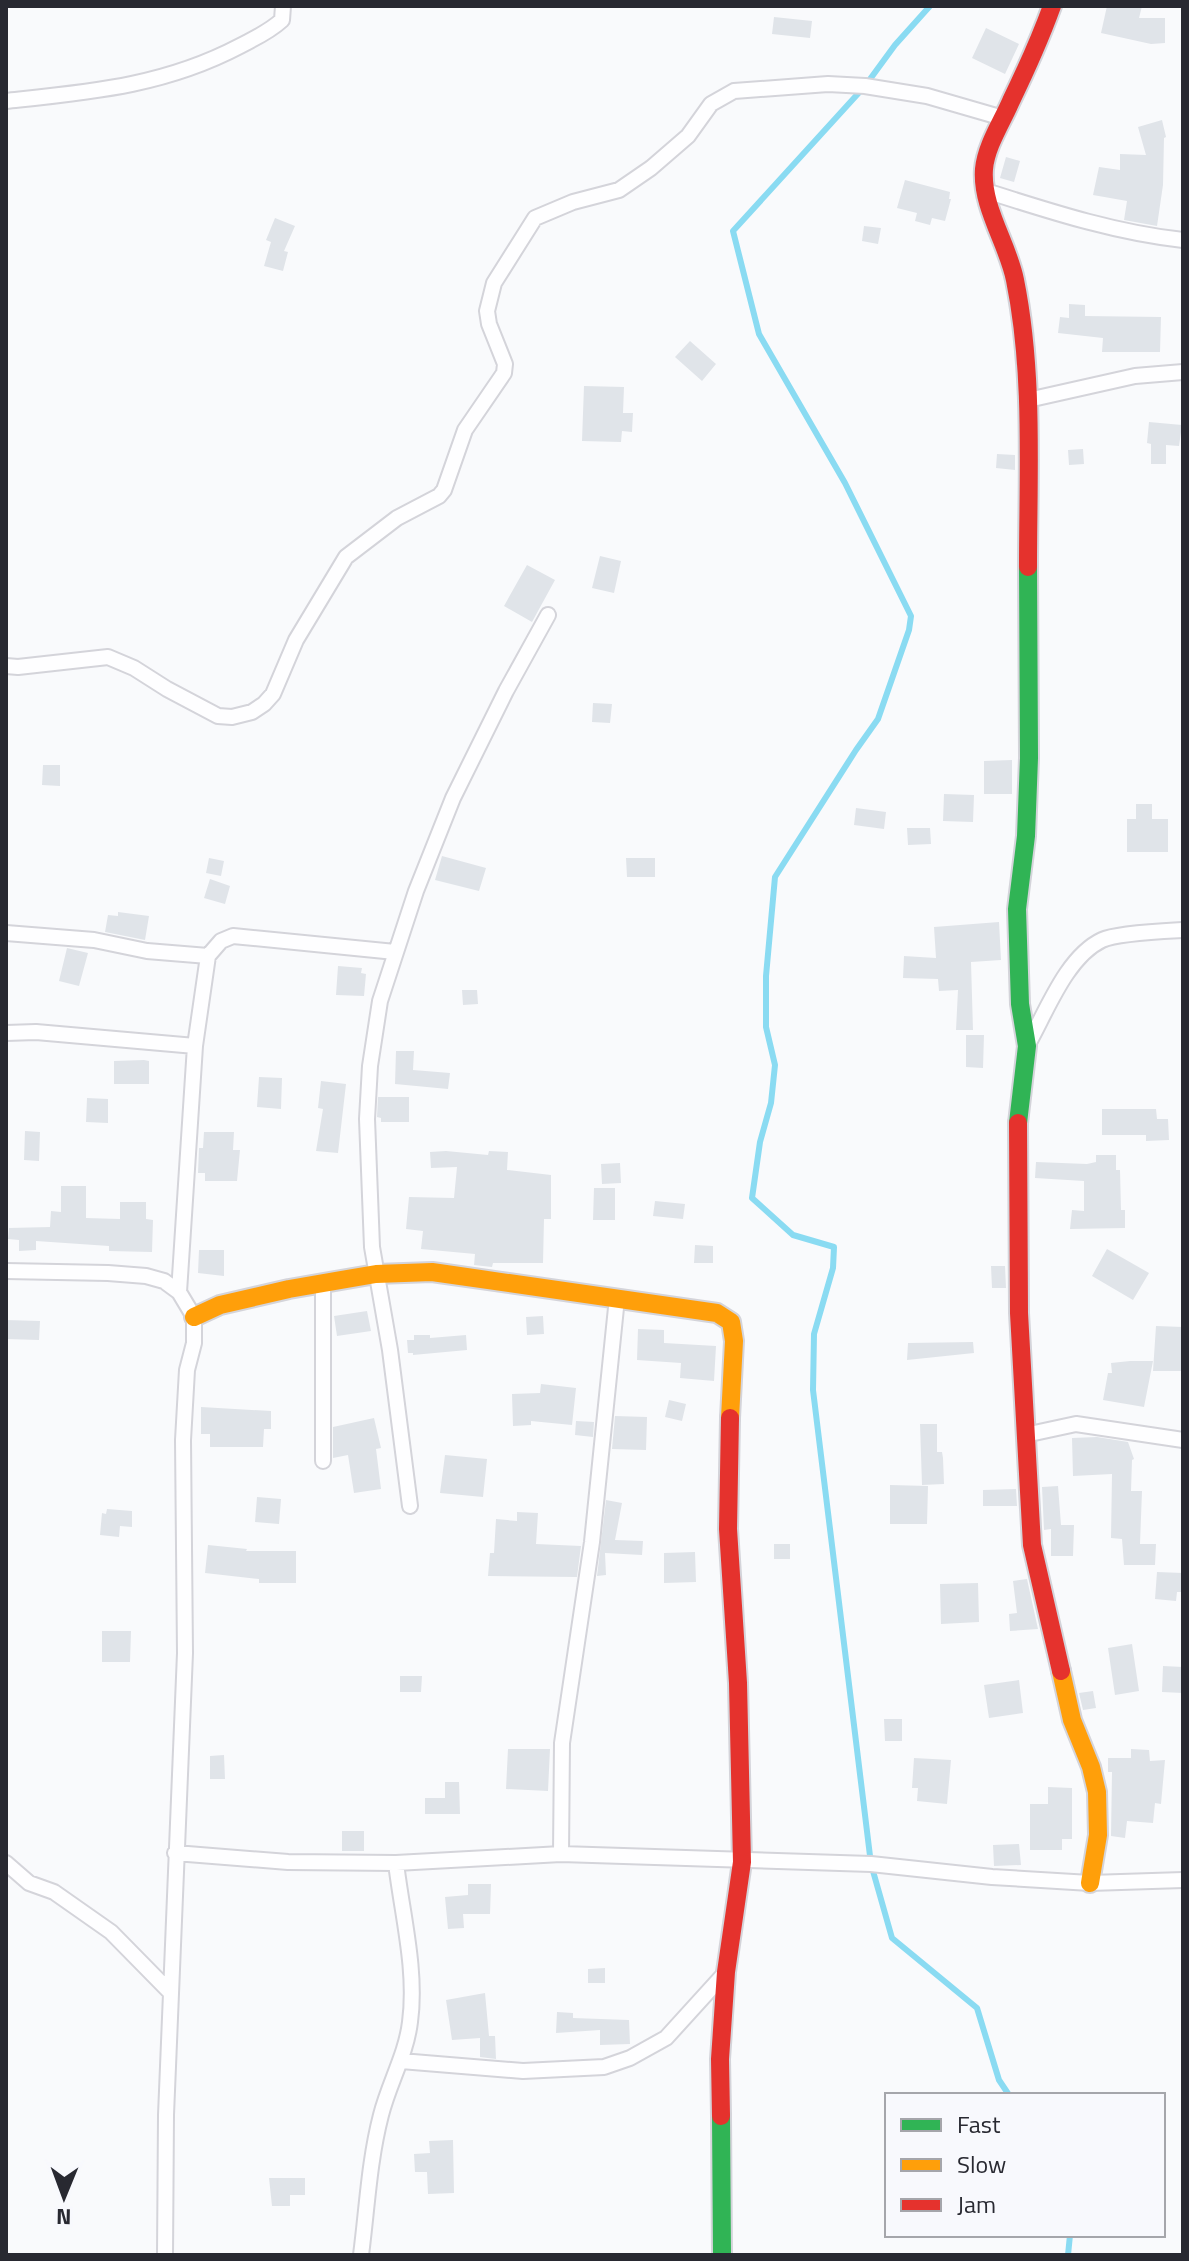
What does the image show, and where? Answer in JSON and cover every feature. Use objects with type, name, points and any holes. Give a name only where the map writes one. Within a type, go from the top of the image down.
[{"type":"street","points":[[6,101],[106,91],[165,76],[218,57],[269,32],[282,20],[283,6]]},
{"type":"street","points":[[1052,6],[984,168],[986,191],[1015,278],[1025,347],[1028,400],[1029,758],[1026,836],[1017,909],[1020,1004],[1027,1046],[1017,1131],[1019,1313],[1025,1435],[1032,1545],[1072,1720],[1091,1767],[1097,1792],[1098,1835],[1090,1883]]},
{"type":"street","points":[[6,666],[108,657],[134,668],[218,716],[232,717],[252,712],[273,694],[296,640],[346,557],[397,518],[439,496],[444,490],[465,430],[504,373],[505,364],[487,311],[494,283],[535,218],[573,202],[619,190],[688,136],[711,104],[734,91],[828,84],[865,86],[927,96],[1003,118]]},
{"type":"street","points":[[986,191],[1061,214],[1183,240]]},
{"type":"street","points":[[1028,400],[1135,376],[1183,372]]},
{"type":"street","points":[[410,1506],[390,1350],[372,1247],[367,1119],[370,1066],[380,1001],[395,952],[453,798],[548,615]]},
{"type":"street","points":[[1027,1046],[1071,967],[1083,952],[1105,938],[1183,930]]},
{"type":"street","points":[[6,933],[94,940],[147,951],[208,956]]},
{"type":"street","points":[[179,1292],[195,1046],[208,956],[221,941],[233,936],[395,952]]},
{"type":"street","points":[[6,1033],[36,1032],[195,1046]]},
{"type":"street","points":[[6,1271],[146,1276],[164,1281],[179,1292],[194,1317],[183,1440],[185,1653],[170,1992],[165,2255]]},
{"type":"street","points":[[194,1317],[240,1299],[376,1274],[432,1272],[717,1313],[731,1322],[734,1331],[728,1529],[738,1683],[742,1862],[726,1972],[720,2059],[722,2255]]},
{"type":"street","points":[[323,1285],[323,1461]]},
{"type":"street","points":[[561,1854],[562,1743],[592,1542],[617,1298]]},
{"type":"street","points":[[1025,1435],[1076,1424],[1183,1440]]},
{"type":"street","points":[[175,1853],[288,1862],[396,1863],[561,1854],[871,1864],[992,1877],[1090,1883],[1183,1880]]},
{"type":"street","points":[[6,1863],[29,1883],[54,1892],[111,1932],[170,1992]]},
{"type":"street","points":[[361,2255],[381,2113],[401,2061],[410,2023],[412,1995],[396,1863]]},
{"type":"street","points":[[401,2061],[523,2071],[604,2067],[630,2058],[666,2038],[726,1972]]},
{"type":"building","points":[[1107,6],[1142,6],[1139,18],[1165,18],[1165,43],[1151,44],[1101,33]]},
{"type":"building","points":[[774,17],[812,21],[810,38],[772,34]]},
{"type":"building","points":[[986,28],[1019,44],[1005,74],[972,58]]},
{"type":"building","points":[[1162,120],[1166,137],[1157,226],[1124,220],[1127,201],[1093,195],[1099,167],[1120,170],[1120,154],[1146,155],[1138,127]]},
{"type":"building","points":[[1006,157],[1020,161],[1014,182],[1000,178]]},
{"type":"building","points":[[905,180],[950,192],[945,221],[932,218],[930,225],[915,221],[917,213],[897,208]]},
{"type":"building","points":[[275,218],[295,226],[284,251],[288,252],[283,271],[264,266],[271,242],[266,240]]},
{"type":"building","points":[[864,226],[881,228],[878,244],[862,241]]},
{"type":"building","points":[[1069,304],[1085,305],[1085,316],[1161,317],[1160,352],[1102,352],[1103,338],[1058,333],[1060,317],[1069,318]]},
{"type":"building","points":[[690,341],[716,364],[702,381],[675,357]]},
{"type":"building","points":[[584,386],[624,387],[623,413],[633,413],[632,432],[622,431],[621,442],[582,441]]},
{"type":"building","points":[[1149,422],[1182,425],[1179,446],[1166,445],[1166,464],[1151,464],[1151,444],[1147,443]]},
{"type":"building","points":[[1083,449],[1084,464],[1069,465],[1068,450]]},
{"type":"building","points":[[997,454],[1015,455],[1015,470],[996,468]]},
{"type":"building","points":[[600,556],[621,561],[614,593],[592,588]]},
{"type":"building","points":[[527,565],[555,580],[532,622],[504,606]]},
{"type":"building","points":[[593,703],[612,704],[610,723],[592,722]]},
{"type":"building","points":[[1012,760],[1012,794],[984,794],[984,761]]},
{"type":"building","points":[[43,765],[60,765],[60,786],[42,785]]},
{"type":"building","points":[[944,794],[974,795],[973,822],[943,821]]},
{"type":"building","points":[[1136,804],[1152,804],[1152,819],[1168,819],[1168,852],[1127,852],[1127,819],[1136,819]]},
{"type":"building","points":[[856,808],[886,812],[884,829],[854,825]]},
{"type":"building","points":[[907,828],[930,828],[931,844],[908,845]]},
{"type":"building","points":[[442,856],[486,868],[479,891],[435,880]]},
{"type":"building","points":[[209,858],[224,861],[221,876],[206,873]]},
{"type":"building","points":[[626,858],[655,858],[655,877],[627,877]]},
{"type":"building","points":[[210,879],[230,886],[225,904],[204,898]]},
{"type":"building","points":[[118,912],[149,916],[145,940],[105,932],[108,915],[118,916]]},
{"type":"building","points":[[999,922],[1001,960],[971,962],[973,1030],[956,1030],[958,990],[939,991],[938,979],[903,978],[904,956],[936,958],[934,927]]},
{"type":"building","points":[[67,948],[88,953],[79,986],[59,981]]},
{"type":"building","points":[[338,966],[362,968],[361,973],[366,974],[364,996],[336,995]]},
{"type":"building","points":[[462,990],[477,990],[478,1004],[463,1005]]},
{"type":"building","points":[[966,1035],[984,1035],[983,1068],[966,1067]]},
{"type":"building","points":[[396,1051],[414,1051],[413,1070],[450,1073],[448,1089],[395,1084]]},
{"type":"building","points":[[114,1061],[149,1061],[149,1084],[114,1084]]},
{"type":"building","points":[[259,1077],[282,1078],[281,1109],[257,1107]]},
{"type":"building","points":[[321,1081],[346,1084],[338,1153],[316,1151],[323,1109],[318,1108]]},
{"type":"building","points":[[378,1097],[409,1097],[409,1122],[381,1122],[381,1118],[377,1117]]},
{"type":"building","points":[[87,1098],[108,1099],[108,1123],[86,1122]]},
{"type":"building","points":[[1102,1109],[1156,1109],[1157,1119],[1168,1119],[1169,1140],[1146,1141],[1146,1135],[1102,1135]]},
{"type":"building","points":[[25,1131],[40,1132],[39,1161],[24,1160]]},
{"type":"building","points":[[204,1132],[234,1132],[233,1150],[240,1150],[237,1181],[205,1181],[205,1173],[198,1173],[199,1148],[203,1148]]},
{"type":"building","points":[[489,1151],[508,1152],[507,1170],[551,1175],[551,1219],[544,1219],[543,1263],[493,1263],[492,1267],[474,1265],[475,1254],[421,1249],[423,1231],[406,1229],[409,1197],[454,1198],[457,1167],[431,1168],[430,1152],[488,1155]]},
{"type":"building","points":[[1096,1155],[1116,1155],[1125,1228],[1070,1229],[1072,1210],[1084,1211],[1084,1181],[1035,1178],[1036,1162],[1087,1164],[1096,1162]]},
{"type":"building","points":[[620,1163],[621,1183],[602,1184],[601,1164]]},
{"type":"building","points":[[61,1186],[86,1186],[86,1218],[120,1219],[120,1202],[146,1202],[146,1219],[153,1220],[152,1252],[109,1251],[109,1246],[36,1241],[36,1250],[19,1251],[19,1240],[8,1239],[9,1228],[50,1227],[51,1211],[61,1212]]},
{"type":"building","points":[[594,1188],[615,1188],[615,1220],[593,1220]]},
{"type":"building","points":[[655,1201],[685,1204],[683,1219],[653,1216]]},
{"type":"building","points":[[695,1245],[713,1246],[713,1263],[694,1263]]},
{"type":"building","points":[[1107,1249],[1149,1273],[1133,1300],[1092,1276]]},
{"type":"building","points":[[199,1250],[224,1250],[224,1276],[198,1273]]},
{"type":"building","points":[[991,1266],[1005,1266],[1006,1288],[992,1288]]},
{"type":"building","points":[[367,1311],[371,1331],[337,1336],[334,1316]]},
{"type":"building","points":[[543,1316],[544,1334],[527,1335],[526,1317]]},
{"type":"building","points":[[6,1320],[40,1321],[39,1340],[6,1339]]},
{"type":"building","points":[[1156,1326],[1183,1327],[1183,1371],[1153,1371]]},
{"type":"building","points":[[638,1329],[664,1330],[664,1343],[716,1346],[714,1381],[680,1378],[681,1363],[637,1360]]},
{"type":"building","points":[[414,1335],[430,1335],[430,1338],[466,1335],[467,1350],[413,1355],[408,1353],[407,1340],[414,1340]]},
{"type":"building","points":[[973,1342],[974,1353],[907,1360],[908,1343]]},
{"type":"building","points":[[1153,1361],[1144,1407],[1103,1400],[1108,1373],[1112,1373],[1111,1363]]},
{"type":"building","points":[[541,1384],[576,1388],[572,1425],[531,1421],[531,1425],[513,1426],[512,1394],[540,1393]]},
{"type":"building","points":[[669,1400],[686,1404],[682,1421],[665,1417]]},
{"type":"building","points":[[201,1407],[271,1411],[271,1429],[264,1429],[263,1447],[210,1447],[210,1434],[201,1434]]},
{"type":"building","points":[[615,1416],[647,1417],[646,1450],[612,1449]]},
{"type":"building","points":[[374,1418],[381,1448],[376,1449],[381,1489],[354,1493],[348,1455],[333,1458],[333,1427]]},
{"type":"building","points":[[576,1421],[594,1422],[593,1437],[575,1435]]},
{"type":"building","points":[[920,1424],[937,1424],[937,1452],[942,1452],[944,1484],[922,1485]]},
{"type":"building","points":[[1097,1437],[1128,1442],[1134,1459],[1131,1491],[1142,1491],[1140,1544],[1156,1544],[1155,1565],[1124,1565],[1122,1539],[1111,1538],[1112,1474],[1073,1476],[1072,1438]]},
{"type":"building","points":[[445,1455],[487,1459],[483,1497],[440,1493]]},
{"type":"building","points":[[890,1485],[928,1486],[927,1524],[890,1524]]},
{"type":"building","points":[[1058,1486],[1061,1525],[1074,1525],[1073,1556],[1051,1556],[1051,1529],[1044,1530],[1042,1487]]},
{"type":"building","points":[[1016,1489],[1017,1506],[983,1506],[983,1490]]},
{"type":"building","points":[[257,1497],[281,1499],[279,1524],[255,1522]]},
{"type":"building","points":[[606,1500],[622,1503],[615,1540],[643,1541],[642,1555],[605,1553],[606,1575],[597,1576]]},
{"type":"building","points":[[107,1509],[132,1511],[132,1527],[120,1526],[119,1537],[100,1535],[102,1513],[106,1514]]},
{"type":"building","points":[[517,1512],[538,1513],[536,1544],[581,1546],[577,1577],[488,1576],[490,1553],[494,1553],[496,1519],[517,1521]]},
{"type":"building","points":[[774,1544],[790,1544],[790,1559],[774,1559]]},
{"type":"building","points":[[208,1545],[246,1551],[296,1551],[296,1583],[259,1583],[259,1579],[205,1573]]},
{"type":"building","points":[[695,1552],[696,1582],[664,1583],[664,1553]]},
{"type":"building","points":[[1157,1572],[1183,1573],[1183,1592],[1177,1592],[1176,1601],[1155,1599]]},
{"type":"building","points":[[1027,1579],[1038,1629],[1010,1631],[1009,1614],[1017,1613],[1013,1581]]},
{"type":"building","points":[[978,1583],[979,1622],[941,1624],[940,1584]]},
{"type":"building","points":[[102,1631],[131,1631],[130,1662],[102,1662]]},
{"type":"building","points":[[1132,1644],[1139,1691],[1115,1695],[1108,1648]]},
{"type":"building","points":[[1163,1666],[1183,1667],[1183,1693],[1162,1692]]},
{"type":"building","points":[[400,1676],[422,1676],[421,1692],[400,1692]]},
{"type":"building","points":[[1019,1680],[1023,1713],[989,1718],[984,1685]]},
{"type":"building","points":[[1093,1691],[1096,1708],[1083,1710],[1079,1693]]},
{"type":"building","points":[[884,1719],[902,1719],[902,1741],[885,1741]]},
{"type":"building","points":[[508,1749],[550,1749],[548,1791],[506,1789]]},
{"type":"building","points":[[1131,1749],[1149,1750],[1150,1761],[1165,1760],[1161,1804],[1155,1803],[1153,1823],[1127,1821],[1125,1838],[1111,1836],[1112,1772],[1108,1772],[1108,1758],[1131,1758]]},
{"type":"building","points":[[224,1755],[225,1779],[210,1779],[210,1756]]},
{"type":"building","points":[[914,1758],[951,1760],[947,1804],[917,1801],[918,1788],[912,1788]]},
{"type":"building","points":[[445,1782],[459,1782],[460,1814],[425,1814],[425,1798],[445,1798]]},
{"type":"building","points":[[1048,1787],[1072,1788],[1072,1839],[1062,1839],[1062,1850],[1030,1850],[1030,1804],[1048,1804]]},
{"type":"building","points":[[342,1831],[364,1831],[364,1851],[342,1851]]},
{"type":"building","points":[[1019,1844],[1021,1865],[994,1866],[993,1845]]},
{"type":"building","points":[[468,1884],[491,1884],[490,1914],[463,1914],[464,1928],[448,1929],[445,1897],[468,1895]]},
{"type":"building","points":[[605,1968],[605,1983],[588,1983],[588,1969]]},
{"type":"building","points":[[485,1993],[489,2036],[495,2036],[496,2059],[480,2057],[480,2038],[452,2040],[446,2000]]},
{"type":"building","points":[[557,2012],[573,2013],[573,2018],[629,2020],[630,2044],[600,2045],[600,2030],[556,2033]]},
{"type":"building","points":[[453,2140],[454,2193],[428,2194],[427,2172],[415,2172],[414,2154],[430,2153],[429,2141]]},
{"type":"building","points":[[269,2178],[305,2178],[305,2195],[290,2195],[290,2206],[272,2206]]},
{"type":"waterway","points":[[930,6],[895,45],[865,86],[733,231],[759,334],[845,483],[911,616],[878,719],[775,877],[766,976],[766,1027],[775,1065],[771,1103],[760,1142],[752,1198],[793,1235],[834,1247],[833,1268],[814,1334],[813,1390],[871,1864],[892,1938],[977,2008],[999,2080],[1008,2093]]},
{"type":"waterway","points":[[1068,2255],[1070,2237]]},
{"type":"traffic: fast","points":[[1018,1123],[1027,1046],[1020,1004],[1017,909],[1026,836],[1029,758],[1028,567]]},
{"type":"traffic: fast","points":[[721,2116],[722,2255]]},
{"type":"traffic: slow","points":[[194,1317],[220,1305],[289,1289],[376,1274],[432,1272],[717,1313],[731,1322],[734,1341],[730,1418]]},
{"type":"traffic: slow","points":[[1061,1671],[1072,1720],[1091,1767],[1097,1792],[1098,1835],[1090,1883]]},
{"type":"traffic: jam","points":[[1028,567],[1029,423],[1025,351],[1012,266],[991,211],[984,169],[991,143],[1052,6]]},
{"type":"traffic: jam","points":[[1018,1123],[1019,1313],[1032,1545],[1061,1671]]},
{"type":"traffic: jam","points":[[721,2116],[720,2059],[726,1972],[742,1862],[738,1683],[728,1529],[730,1418]]}]
